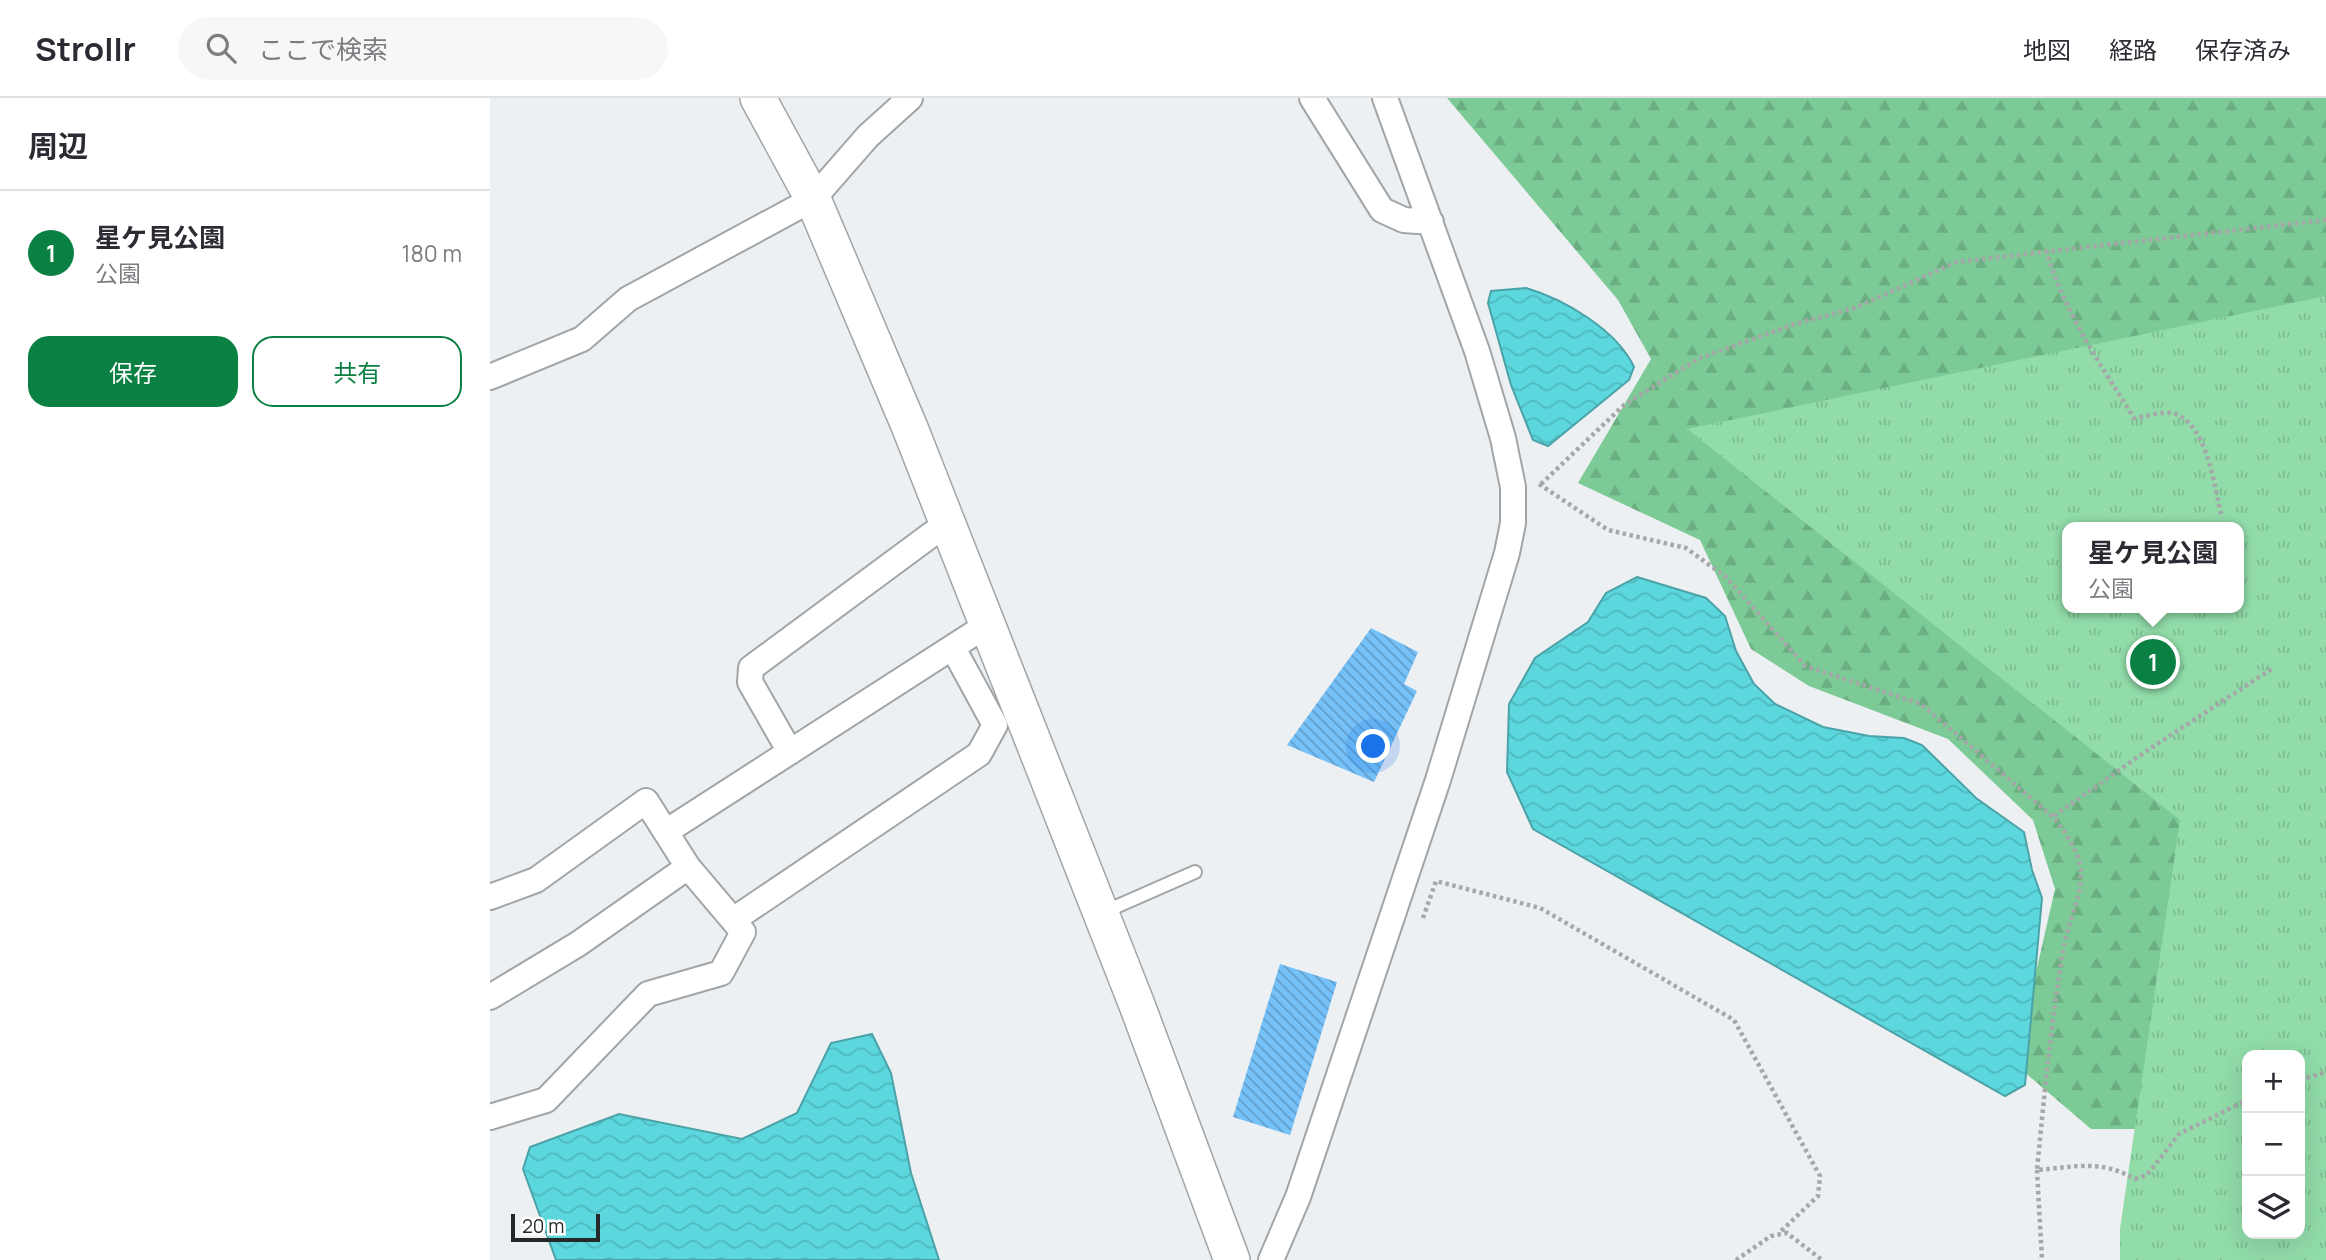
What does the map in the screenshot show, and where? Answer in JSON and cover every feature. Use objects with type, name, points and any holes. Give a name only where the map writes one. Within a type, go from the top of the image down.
[{"type":"street","points":[[758,98],[813,199],[947,523],[1101,913],[1232,1260]]},
{"type":"street","points":[[490,377],[582,339],[628,299],[813,199],[868,136],[909,98]]},
{"type":"street","points":[[1312,98],[1382,210],[1404,220],[1431,222]]},
{"type":"street","points":[[1271,1260],[1298,1197],[1441,768],[1507,553],[1513,523],[1513,486],[1503,438],[1477,351],[1385,98]]},
{"type":"street","points":[[790,752],[750,682],[751,668],[947,523]]},
{"type":"street","points":[[667,831],[987,625]]},
{"type":"street","points":[[733,920],[979,754],[995,724],[953,648]]},
{"type":"street","points":[[490,897],[536,880],[646,801],[688,867],[743,932],[721,973],[648,994],[546,1100],[490,1117]]},
{"type":"street","points":[[490,997],[578,944],[688,867]]},
{"type":"lane","points":[[1101,913],[1195,872]]},
{"type":"path","points":[[1541,484],[1624,405],[1700,358],[1796,324],[1855,308],[1956,262],[2326,220]]},
{"type":"path","points":[[2046,250],[2055,280],[2080,334],[2134,418],[2171,413],[2188,422],[2206,448],[2222,518]]},
{"type":"path","points":[[1513,486],[1541,484],[1608,530],[1686,548],[1726,577],[1805,666],[1921,704],[2053,817],[2067,834],[2079,859],[2081,877],[2067,925],[2052,1017],[2037,1170],[2042,1260]]},
{"type":"path","points":[[2053,817],[2145,751],[2273,668]]},
{"type":"path","points":[[1423,920],[1436,881],[1540,908],[1734,1020],[1820,1177],[1818,1196],[1779,1233],[1751,1247],[1735,1260]]},
{"type":"path","points":[[2305,1078],[2326,1072]]},
{"type":"path","points":[[2037,1170],[2101,1165],[2115,1168],[2135,1179],[2147,1175],[2179,1134],[2242,1102]]},
{"type":"path","points":[[1779,1233],[1787,1233],[1822,1260]]},
{"type":"green space","points":[[1447,98],[2326,98],[2326,1108],[2305,1065],[2305,1050],[2242,1050],[2242,1129],[2091,1129],[2015,1064],[2055,889],[2033,820],[1948,739],[1809,686],[1751,649],[1700,540],[1578,483],[1651,359],[1618,300]]},
{"type":"green space","points":[[2326,296],[2326,1260],[2120,1260],[2120,1229],[2180,820],[1687,429]]},
{"type":"water","points":[[1526,288],[1557,300],[1588,318],[1615,341],[1634,367],[1629,380],[1548,446],[1533,440],[1511,385],[1488,303],[1491,291]]},
{"type":"water","points":[[1637,577],[1706,598],[1725,616],[1736,651],[1754,684],[1775,704],[1823,727],[1869,736],[1904,738],[1922,745],[1976,798],[2024,832],[2032,870],[2042,898],[2025,1085],[2005,1096],[1533,829],[1507,772],[1509,704],[1535,658],[1588,622],[1606,593]]},
{"type":"water","points":[[872,1034],[891,1073],[911,1173],[939,1260],[556,1260],[523,1169],[530,1147],[619,1114],[742,1139],[797,1113],[831,1043]]},
{"type":"building","points":[[1371,628],[1418,652],[1404,684],[1417,691],[1374,782],[1287,745]]},
{"type":"building","points":[[1280,964],[1337,982],[1290,1135],[1233,1117]]},
{"type":"place","name":"星ケ見公園","points":[[2153,662]]}]
